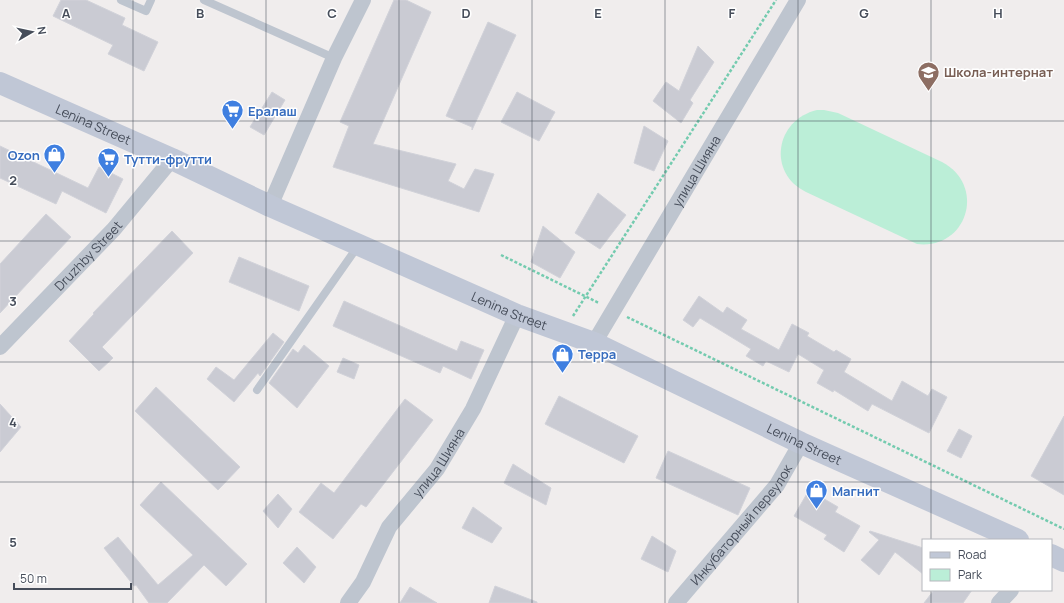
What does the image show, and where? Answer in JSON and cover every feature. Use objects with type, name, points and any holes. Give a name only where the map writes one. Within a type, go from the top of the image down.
[{"type":"main road","name":"Lenina Street","points":[[0,83],[172,159],[270,206],[359,245],[517,314],[594,343],[801,443],[1016,539]]},
{"type":"main road","points":[[1052,555],[1064,561]]},
{"type":"street","points":[[270,206],[334,58],[363,0]]},
{"type":"street","name":"улица Шияна","points":[[594,343],[798,0]]},
{"type":"street","name":"Druzhby Street","points":[[0,347],[114,229],[172,159]]},
{"type":"street","name":"улица Шияна","points":[[348,603],[363,582],[389,526],[437,469],[473,409],[517,314]]},
{"type":"street","name":"Инкубаторный переулок","points":[[676,603],[777,485],[801,443]]},
{"type":"street","points":[[999,603],[1010,591]]},
{"type":"lane","points":[[121,0],[146,11],[151,0]]},
{"type":"lane","points":[[204,0],[334,58]]},
{"type":"lane","points":[[257,390],[359,245]]},
{"type":"path","points":[[572,316],[776,0]]},
{"type":"path","points":[[501,255],[600,304]]},
{"type":"path","points":[[622,314],[1064,529]]},
{"type":"green space","points":[[817,110],[838,113],[942,162],[956,173],[964,186],[967,200],[965,214],[959,227],[948,237],[934,243],[917,244],[806,192],[794,183],[785,173],[781,160],[781,148],[785,135],[792,124],[803,116]]},
{"type":"building","points":[[61,0],[86,0],[125,18],[122,25],[158,42],[144,71],[108,54],[113,45],[53,16]]},
{"type":"building","points":[[394,0],[406,0],[431,12],[373,144],[456,164],[448,181],[464,189],[475,169],[494,174],[479,212],[333,167],[349,126],[340,122]]},
{"type":"building","points":[[488,22],[516,35],[472,130],[472,127],[446,116]]},
{"type":"building","points":[[698,46],[714,62],[690,100],[693,103],[681,123],[653,101],[666,82],[679,91]]},
{"type":"building","points":[[272,92],[285,100],[264,135],[250,127]]},
{"type":"building","points":[[517,92],[555,112],[539,141],[501,122]]},
{"type":"building","points":[[644,126],[668,141],[654,171],[634,163]]},
{"type":"building","points":[[0,146],[88,188],[99,167],[123,179],[106,213],[62,191],[56,204],[0,178]]},
{"type":"building","points":[[598,193],[626,215],[600,249],[575,233]]},
{"type":"building","points":[[46,214],[71,237],[0,313],[0,264]]},
{"type":"building","points":[[543,226],[575,252],[560,278],[531,262]]},
{"type":"building","points":[[172,231],[193,253],[102,347],[113,358],[99,371],[69,341],[94,314],[93,313]]},
{"type":"building","points":[[239,257],[309,286],[299,311],[229,282]]},
{"type":"building","points":[[699,296],[723,313],[727,307],[747,320],[741,329],[779,350],[792,324],[809,333],[807,336],[834,352],[836,350],[851,359],[844,372],[892,401],[902,381],[928,396],[932,389],[947,397],[929,433],[872,404],[868,411],[834,390],[833,392],[817,383],[824,370],[798,354],[789,372],[766,361],[763,366],[746,356],[751,349],[700,318],[693,327],[683,320]]},
{"type":"building","points":[[344,301],[457,351],[461,341],[484,350],[471,379],[443,366],[440,373],[333,326]]},
{"type":"building","points":[[273,333],[284,342],[260,376],[258,373],[234,402],[207,379],[216,367],[234,380]]},
{"type":"building","points":[[304,345],[329,366],[297,408],[269,383],[293,349],[298,353]]},
{"type":"building","points":[[343,358],[359,365],[354,379],[337,372]]},
{"type":"building","points":[[156,387],[240,467],[218,490],[135,411]]},
{"type":"building","points":[[559,396],[638,436],[624,463],[545,424]]},
{"type":"building","points":[[405,399],[433,420],[366,507],[361,504],[333,539],[299,512],[321,483],[334,493]]},
{"type":"building","points":[[0,404],[21,427],[0,452]]},
{"type":"building","points":[[1064,416],[1064,495],[1031,476]]},
{"type":"building","points":[[959,429],[972,436],[961,458],[947,451]]},
{"type":"building","points":[[668,451],[750,488],[738,515],[656,478]]},
{"type":"building","points":[[513,464],[551,488],[546,505],[504,483]]},
{"type":"building","points":[[161,482],[247,564],[226,586],[204,565],[167,603],[149,603],[136,585],[134,586],[104,548],[118,537],[158,585],[193,555],[140,505]]},
{"type":"building","points":[[809,490],[838,507],[835,512],[860,526],[844,552],[824,539],[827,535],[794,516]]},
{"type":"building","points":[[278,494],[292,509],[278,528],[263,511]]},
{"type":"building","points":[[473,507],[502,528],[492,543],[462,528]]},
{"type":"building","points":[[870,531],[922,548],[922,573],[895,552],[879,575],[861,560],[879,540],[869,532]]},
{"type":"building","points":[[652,536],[676,551],[668,572],[641,559]]},
{"type":"building","points":[[297,547],[316,567],[304,583],[283,563]]},
{"type":"building","points":[[495,586],[537,602],[537,603],[489,603]]},
{"type":"building","points":[[410,587],[437,603],[400,603]]},
{"type":"building","points":[[933,591],[971,591],[963,603],[924,603]]},
{"type":"place","name":"Школа-интернат","points":[[928,92]]},
{"type":"place","name":"Ералаш","points":[[232,130]]},
{"type":"place","name":"Ozon","points":[[55,174]]},
{"type":"place","name":"Тутти-фрутти","points":[[108,178]]},
{"type":"place","name":"Терра","points":[[562,374]]},
{"type":"place","name":"Магнит","points":[[816,510]]}]
